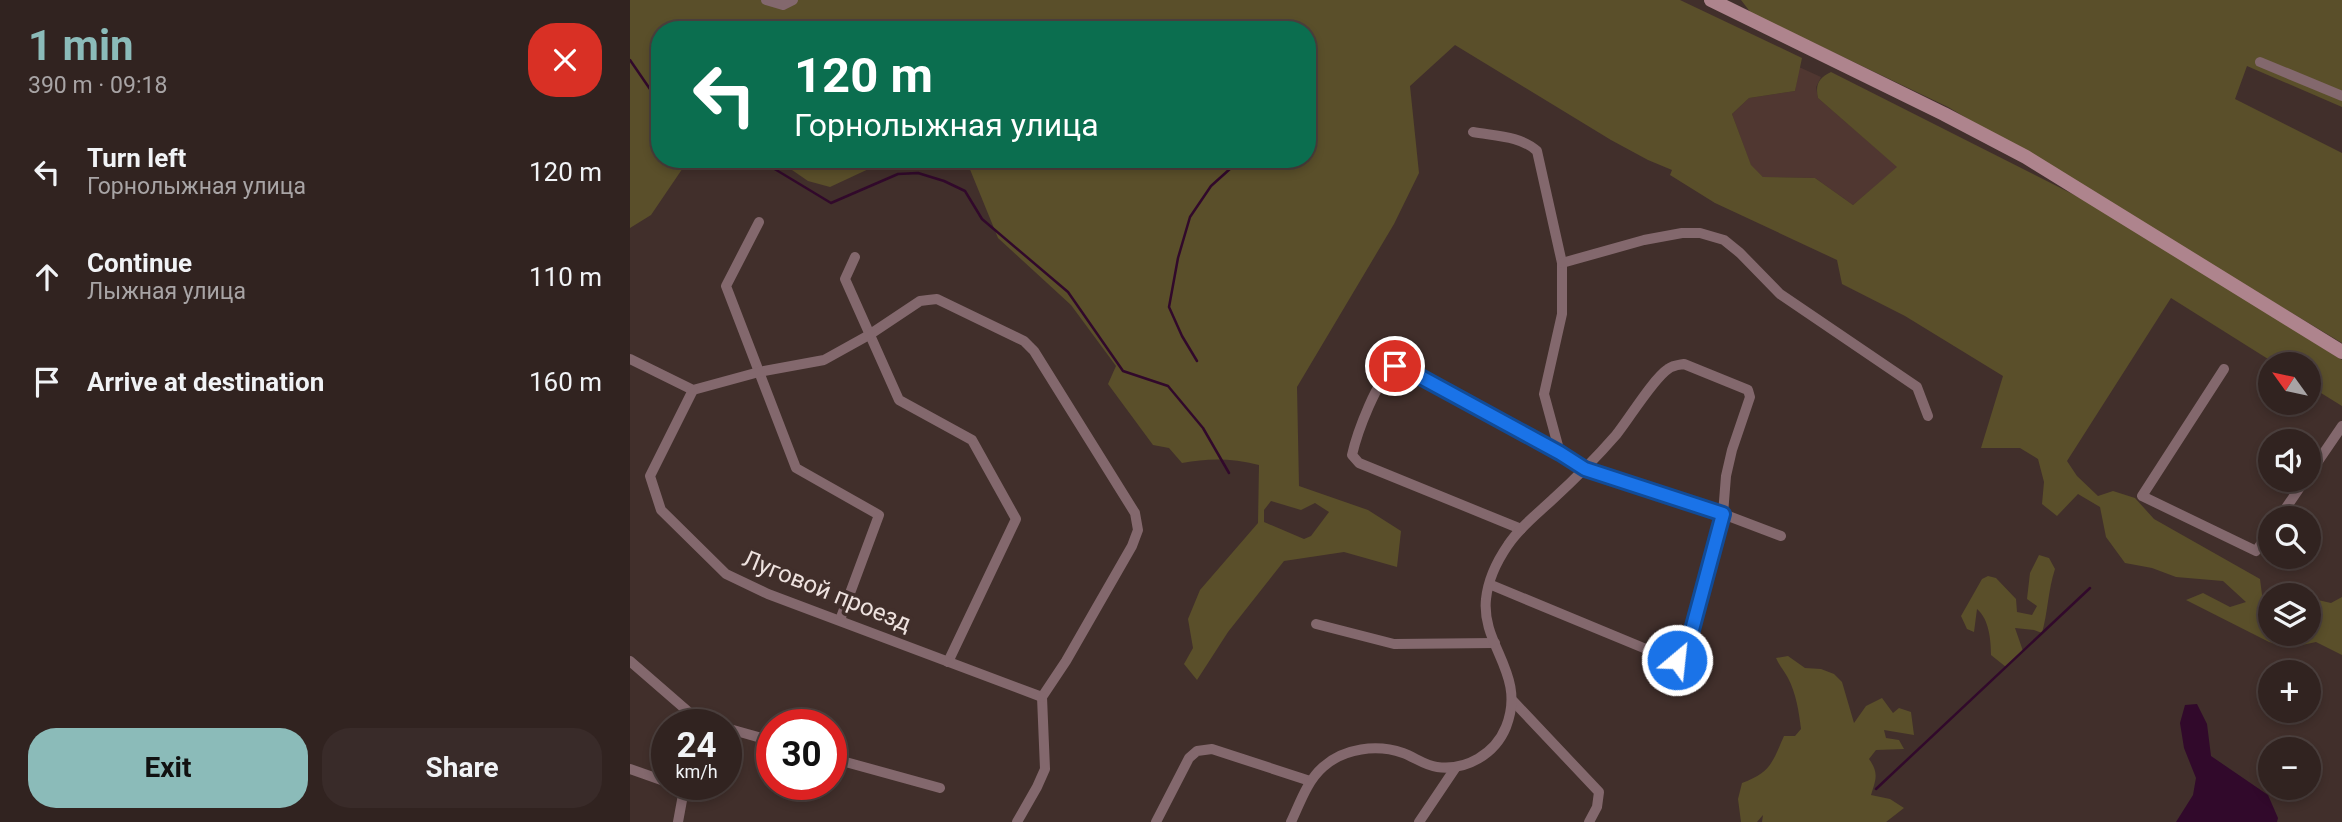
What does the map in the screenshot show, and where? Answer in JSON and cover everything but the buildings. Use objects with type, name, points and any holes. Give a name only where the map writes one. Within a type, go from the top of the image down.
[{"type":"main road","points":[[1711,0],[2026,157],[2342,352]]},
{"type":"street","points":[[766,0],[783,5],[793,0]]},
{"type":"street","points":[[2260,62],[2342,96]]},
{"type":"street","points":[[1474,132],[1528,143],[1537,151],[1562,263],[1562,314],[1544,394],[1560,453]]},
{"type":"street","points":[[759,222],[726,286],[796,468],[879,515],[840,620]]},
{"type":"street","points":[[1562,263],[1644,240],[1682,233],[1699,233],[1724,240],[1780,294],[1917,387],[1928,416]]},
{"type":"street","points":[[855,257],[845,279],[900,400],[972,439],[1017,519],[948,662]]},
{"type":"street","points":[[630,359],[693,390],[759,372],[824,360],[869,335],[920,301],[937,299],[1024,341],[1034,351],[1135,513],[1138,530],[1066,661],[1042,697],[1045,769],[1017,822]]},
{"type":"street","points":[[1292,822],[1310,781],[1324,765],[1346,754],[1384,747],[1435,767],[1456,767],[1475,761],[1494,746],[1505,728],[1513,701],[1509,679],[1487,619],[1486,602],[1489,584],[1508,545],[1617,434],[1666,370],[1684,364],[1748,390],[1750,397],[1726,476],[1723,514],[1685,656],[1677,660],[1489,584]]},
{"type":"street","points":[[1521,529],[1359,463],[1352,455],[1371,402],[1388,371],[1395,366],[1406,369],[1585,469],[1781,536]]},
{"type":"street","points":[[2224,369],[2142,496],[2256,551],[2258,548]]},
{"type":"street","name":"Луговой проезд","points":[[693,390],[650,476],[661,510],[726,574],[768,594],[1042,697]]},
{"type":"street","points":[[2321,457],[2342,426]]},
{"type":"street","points":[[1316,624],[1394,644],[1495,643]]},
{"type":"street","points":[[630,661],[683,709]]},
{"type":"street","points":[[1513,701],[1600,792],[1597,807],[1589,822]]},
{"type":"street","points":[[1156,822],[1189,758],[1197,751],[1212,750],[1310,781]]},
{"type":"street","points":[[847,762],[940,788]]},
{"type":"street","points":[[1419,822],[1456,767]]},
{"type":"street","points":[[630,769],[651,776]]},
{"type":"street","points":[[678,822],[680,800]]},
{"type":"shaded area","points":[[630,0],[1680,0],[1802,58],[1795,91],[1749,98],[1732,114],[1751,165],[1763,177],[1815,178],[1853,205],[1897,167],[1818,98],[1819,82],[1831,72],[2110,213],[2342,360],[2342,406],[2321,393],[2321,352],[2258,353],[2171,298],[2067,461],[2077,476],[2098,496],[2113,491],[2135,498],[2154,519],[2260,579],[2258,636],[2186,600],[2203,593],[2230,607],[2246,602],[2223,581],[2176,577],[2152,568],[2125,563],[2106,537],[2100,507],[2078,494],[2057,516],[2042,504],[2044,482],[2038,459],[2020,448],[1981,448],[2003,376],[1905,316],[1842,284],[1837,260],[1715,203],[1670,175],[1672,170],[1611,140],[1455,45],[1410,86],[1419,173],[1394,224],[1297,387],[1299,486],[1368,510],[1401,531],[1397,567],[1344,552],[1284,561],[1228,632],[1197,680],[1184,664],[1193,648],[1188,619],[1200,590],[1258,523],[1259,465],[1220,460],[1182,463],[1169,448],[1153,445],[1108,384],[1116,366],[1071,305],[998,238],[969,168],[1316,168],[1316,21],[651,21],[651,168],[683,168],[651,215],[630,228]],"holes":[[[1271,501],[1301,510],[1315,503],[1329,512],[1311,536],[1304,539],[1264,522],[1264,510]]]},
{"type":"shaded area","points":[[1741,0],[2342,0],[2342,107],[2247,66],[2235,99],[2342,153],[2342,343],[1948,107],[1751,13]]},
{"type":"shaded area","points":[[1799,67],[1821,77],[1816,87],[1818,98],[1898,167],[1853,205],[1815,178],[1763,177],[1751,166],[1732,114],[1749,98],[1795,91]]},
{"type":"shaded area","points":[[789,168],[871,168],[830,187],[808,181]]},
{"type":"shaded area","points":[[2039,555],[2049,558],[2055,569],[2042,633],[2015,628],[2023,651],[2006,667],[1991,655],[1988,630],[1981,613],[1977,609],[1974,632],[1967,629],[1961,616],[1982,579],[1988,576],[1996,578],[2016,599],[2017,612],[2032,615],[2037,606],[2027,599],[2030,573]]},
{"type":"shaded area","points":[[2342,597],[2342,655],[2321,644],[2321,601],[2331,603]]},
{"type":"shaded area","points":[[1788,656],[1805,668],[1821,669],[1834,674],[1842,682],[1854,723],[1866,706],[1882,698],[1893,713],[1899,708],[1911,712],[1914,735],[1884,730],[1886,738],[1899,740],[1904,749],[1876,750],[1869,759],[1876,776],[1871,795],[1890,799],[1904,808],[1886,822],[1762,822],[1763,815],[1757,822],[1741,822],[1738,799],[1742,783],[1759,775],[1769,766],[1784,736],[1795,736],[1801,729],[1793,690],[1776,658]]},
{"type":"shaded area","points":[[2197,704],[2207,724],[2211,756],[2258,788],[2258,800],[2270,800],[2278,818],[2277,822],[2176,822],[2193,795],[2196,778],[2184,748],[2180,723],[2185,705]]},
{"type":"waterway","points":[[630,60],[651,91]]},
{"type":"waterway","points":[[773,168],[831,203],[898,174],[918,173],[965,191],[982,219],[1068,292],[1123,371],[1168,386],[1203,428],[1229,473]]},
{"type":"waterway","points":[[1197,361],[1169,307],[1178,258],[1190,217],[1211,186],[1231,168]]},
{"type":"waterway","points":[[1876,789],[2090,588]]},
{"type":"route","points":[[1395,366],[1406,369],[1585,469],[1723,514],[1685,656],[1677,660]]}]
